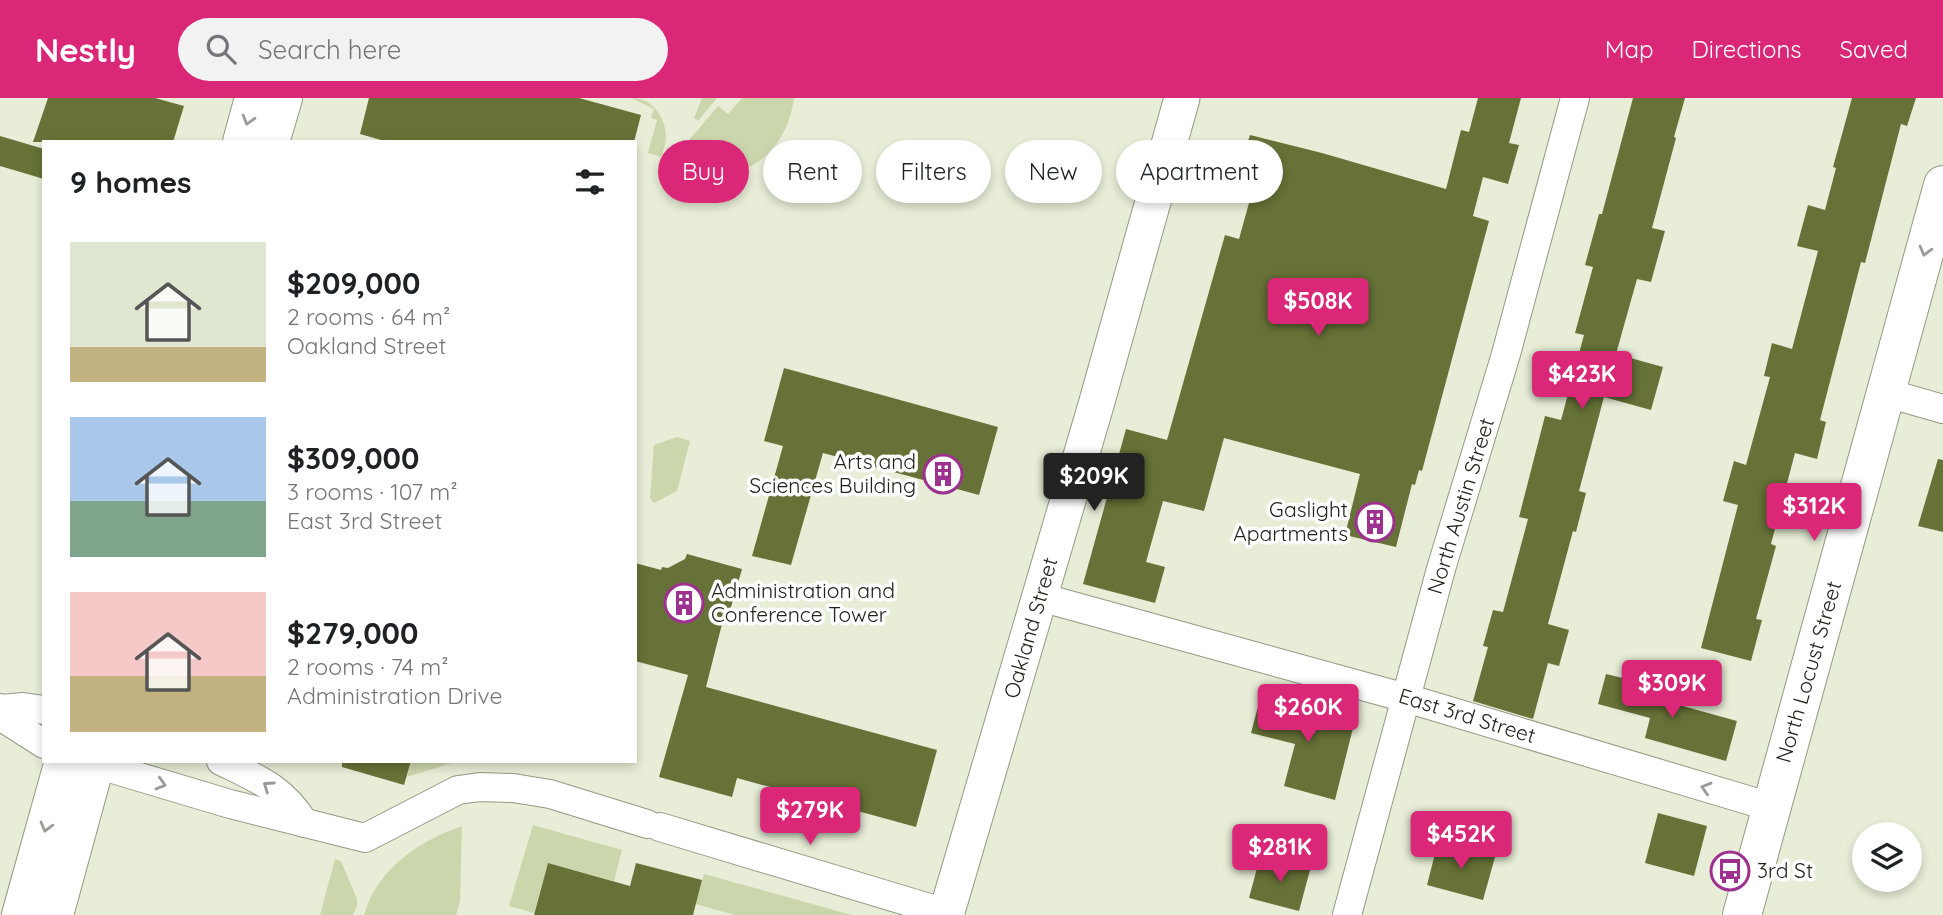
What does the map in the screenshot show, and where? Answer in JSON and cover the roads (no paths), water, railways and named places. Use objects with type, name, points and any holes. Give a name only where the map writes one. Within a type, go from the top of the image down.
[{"type":"main road","points":[[243,140],[254,98]]},
{"type":"main road","points":[[271,140],[283,98]]},
{"type":"main road","name":"North Locust Street","points":[[1742,915],[1943,186]]},
{"type":"main road","points":[[21,915],[85,763]]},
{"type":"main road","points":[[54,915],[85,763]]},
{"type":"street","name":"Oakland Street","points":[[946,914],[1121,320],[1182,98]]},
{"type":"street","name":"North Austin Street","points":[[1347,915],[1441,569],[1506,354],[1575,98]]},
{"type":"street","points":[[1887,393],[1943,409]]},
{"type":"street","name":"East 3rd Street","points":[[1040,597],[1406,698],[1771,807]]},
{"type":"street","points":[[42,710],[1,708],[8,721],[42,743]]},
{"type":"street","points":[[88,763],[230,804],[365,838],[458,790],[480,787],[513,788],[550,794],[946,914]]},
{"type":"street","points":[[225,763],[263,781],[293,805],[304,823]]},
{"type":"place","name":"Arts and Sciences Building","points":[[943,474]]},
{"type":"place","name":"Gaslight Apartments","points":[[1375,522]]},
{"type":"place","name":"Administration and Conference Tower","points":[[684,603]]},
{"type":"place","name":"3rd St","points":[[1730,871]]}]
